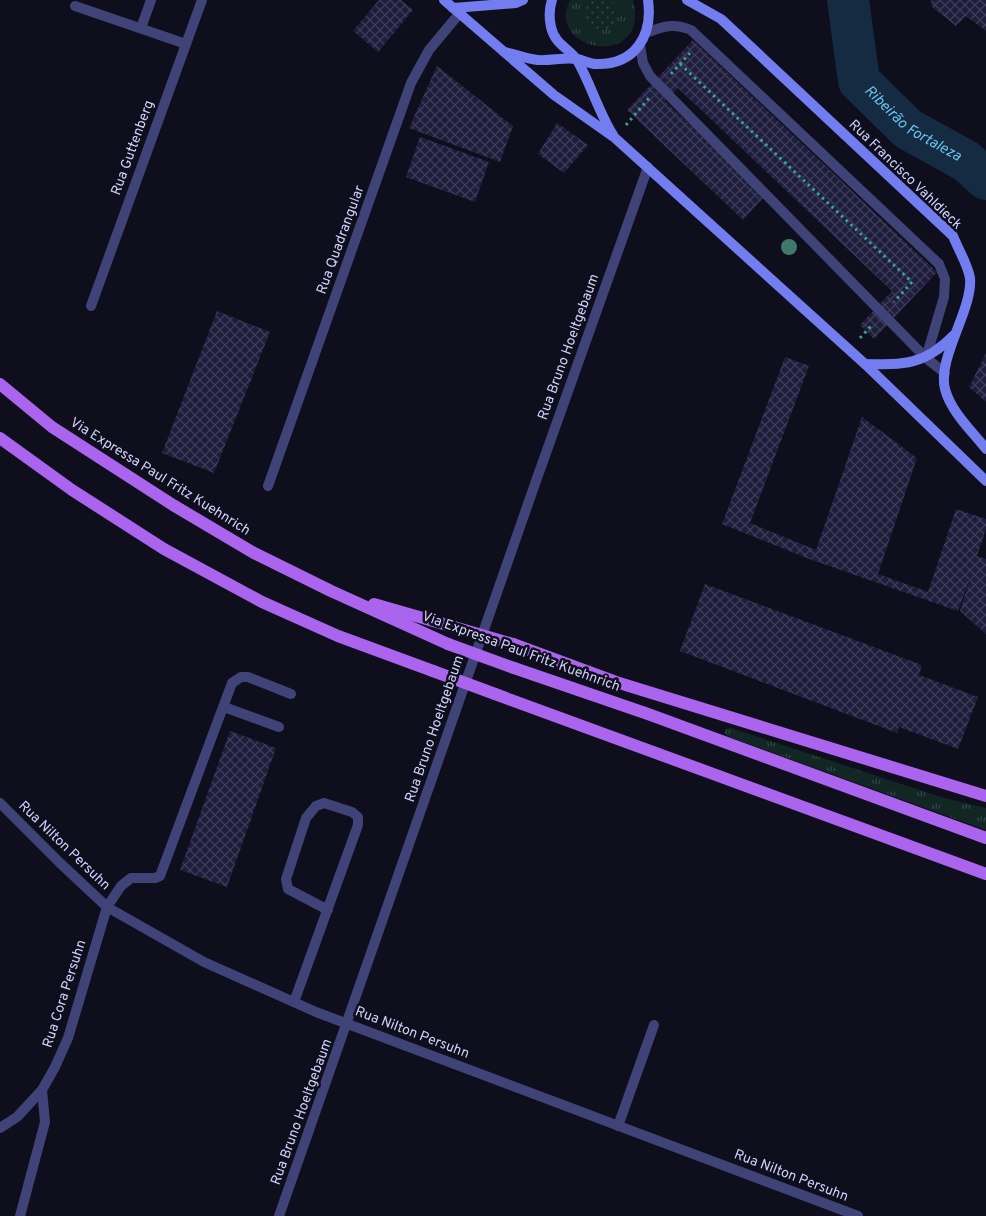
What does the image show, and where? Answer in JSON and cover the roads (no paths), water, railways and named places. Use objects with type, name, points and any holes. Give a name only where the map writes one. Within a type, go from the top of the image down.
[{"type":"main road","points":[[444,0],[554,95],[614,138],[648,167],[865,364],[986,481]]},
{"type":"main road","points":[[456,11],[516,3],[523,0]]},
{"type":"main road","points":[[552,0],[550,8],[551,28],[561,46],[576,59],[600,114],[614,138]]},
{"type":"main road","points":[[501,51],[538,60],[576,59],[593,64],[610,64],[627,57],[640,45],[646,33],[650,16],[648,0]]},
{"type":"main road","name":"Rua Francisco Vahldieck","points":[[687,0],[721,19],[953,236],[970,278],[968,298],[955,334],[945,373],[945,388],[955,410],[986,448]]},
{"type":"main road","points":[[865,364],[902,365],[926,358],[939,351],[955,334]]},
{"type":"main road","name":"Via Expressa Paul Fritz Kuehnrich","points":[[0,384],[52,428],[173,505],[254,553],[330,591],[448,644],[648,714],[986,838]]},
{"type":"main road","points":[[0,438],[72,490],[164,549],[254,598],[338,636],[986,874]]},
{"type":"main road","points":[[330,591],[513,644],[616,682],[986,796]]},
{"type":"street","points":[[141,28],[151,0]]},
{"type":"street","name":"Rua Guttenberg","points":[[91,306],[202,0]]},
{"type":"street","points":[[75,6],[186,44]]},
{"type":"street","name":"Rua Quadrangular","points":[[268,486],[411,83],[429,50],[456,11]]},
{"type":"street","points":[[646,33],[663,26],[677,25],[691,30],[939,264],[945,278],[944,297],[926,358]]},
{"type":"street","points":[[640,45],[643,63],[650,76],[884,312],[926,358],[945,373]]},
{"type":"street","name":"Rua Bruno Hoeltgebaum","points":[[279,1216],[648,167]]},
{"type":"street","points":[[279,727],[224,707],[232,683],[241,677],[248,677],[291,694]]},
{"type":"street","name":"Rua Cora Persuhn","points":[[0,1128],[17,1118],[42,1090],[68,1038],[108,907],[121,886],[131,878],[155,878],[160,876],[224,707]]},
{"type":"street","name":"Rua Nilton Persuhn","points":[[0,803],[59,862],[108,907],[204,962],[348,1024],[858,1216]]},
{"type":"street","points":[[294,1002],[328,910],[358,825],[358,817],[352,812],[324,803],[316,806],[306,818],[286,879],[288,889],[328,910]]},
{"type":"street","points":[[618,1126],[654,1025]]},
{"type":"street","points":[[20,1216],[45,1122],[42,1090]]},
{"type":"waterway","name":"Ribeirão Fortaleza","points":[[848,0],[859,81],[908,129],[966,161],[986,179]]}]
